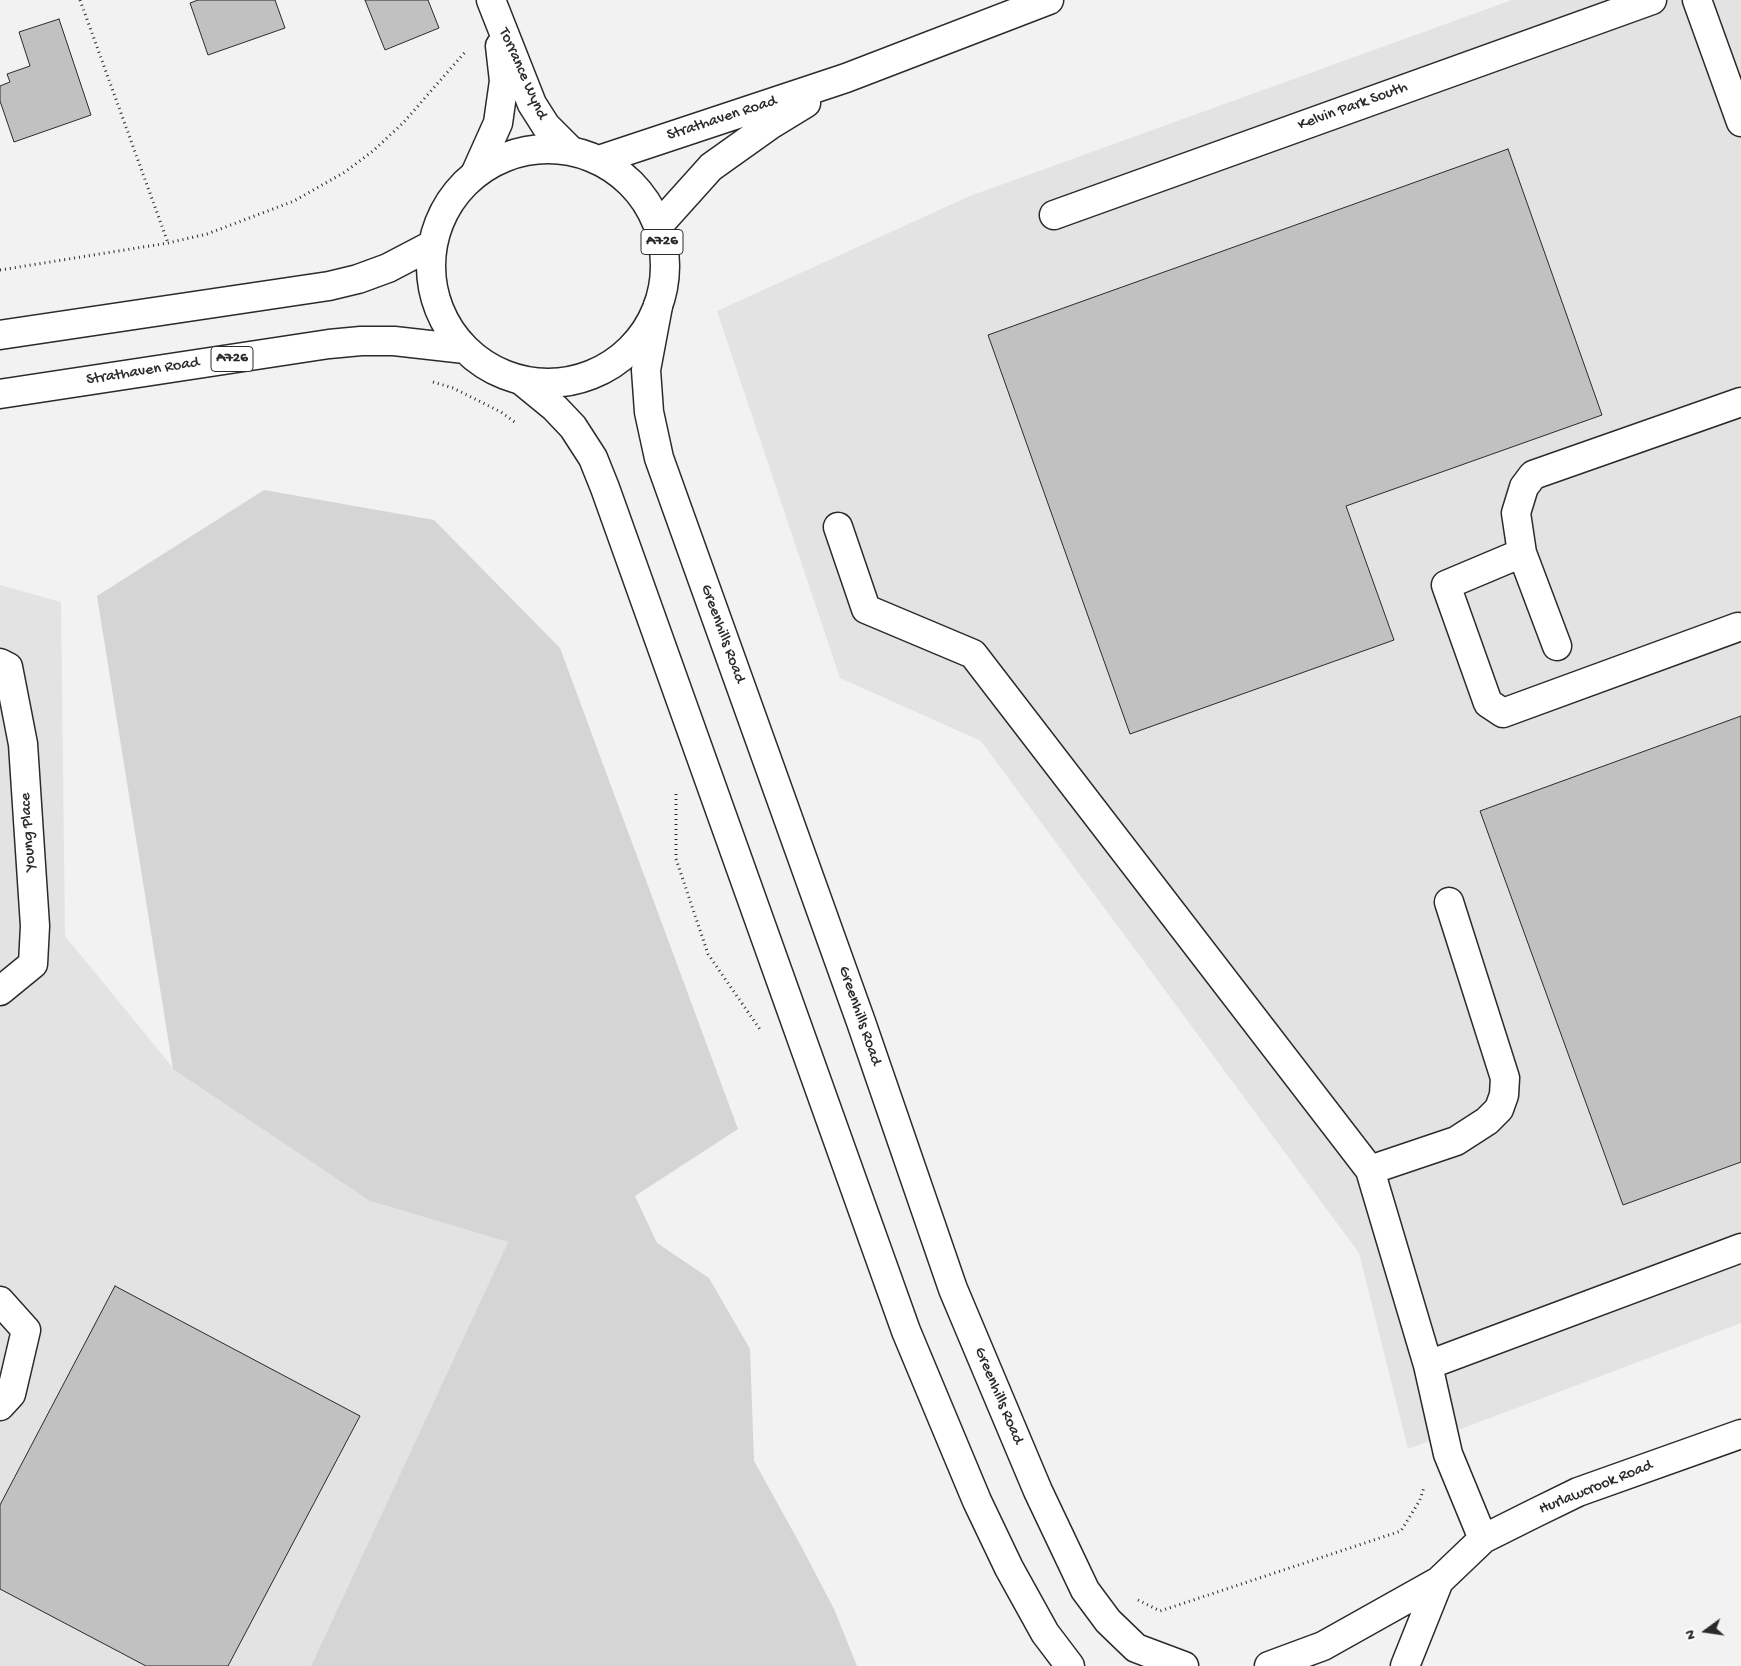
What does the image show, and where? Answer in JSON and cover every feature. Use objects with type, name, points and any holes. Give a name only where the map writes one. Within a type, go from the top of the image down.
[{"type":"street","name":"Strathaven Road","points":[[598,160],[846,78],[1050,0]]},
{"type":"street","name":"Kelvin Park South","points":[[1054,215],[1652,0]]},
{"type":"street","points":[[1697,0],[1741,122]]},
{"type":"street","name":"Torrance Wynd","points":[[494,9],[532,104],[546,126],[570,150]]},
{"type":"street","name":"Torrance Wynd","points":[[476,172],[498,122],[504,81],[494,9]]},
{"type":"street","name":"Strathaven Road","points":[[658,226],[711,167],[770,125],[846,78]]},
{"type":"street","name":"A726","points":[[537,149],[570,150],[598,160],[618,172],[635,187],[648,205],[658,226],[665,252],[664,280],[658,306],[650,325],[638,343],[622,358],[585,378],[564,383],[543,384],[522,381],[505,376],[477,360],[450,332],[439,312],[432,283],[430,268],[432,245],[437,224],[447,205],[460,187],[476,172],[505,156],[537,149]]},
{"type":"street","points":[[0,336],[329,286],[358,279],[388,268],[432,245]]},
{"type":"street","name":"Greenhills Road","points":[[658,306],[646,370],[649,412],[659,458],[864,1031],[953,1289],[1038,1491],[1085,1590],[1108,1621],[1136,1648],[1184,1666]]},
{"type":"street","name":"Strathaven Road","points":[[0,394],[329,344],[361,341],[394,341],[465,349]]},
{"type":"street","points":[[522,381],[573,427],[592,458],[605,488],[906,1331],[977,1502],[1009,1568],[1045,1633],[1070,1666]]},
{"type":"street","points":[[1557,646],[1522,553],[1516,513],[1524,487],[1534,475],[1741,402]]},
{"type":"street","points":[[838,527],[866,609],[973,654],[1370,1170],[1428,1365],[1448,1454],[1483,1539]]},
{"type":"street","points":[[1522,553],[1446,585],[1488,703],[1502,713],[1738,627]]},
{"type":"street","name":"Young Place","points":[[0,663],[8,667],[23,744],[35,926],[33,964],[0,991]]},
{"type":"street","points":[[1370,1170],[1456,1141],[1487,1120],[1499,1109],[1504,1095],[1505,1078],[1449,902]]},
{"type":"street","points":[[1428,1365],[1741,1248]]},
{"type":"street","points":[[0,1301],[26,1330],[5,1400]]},
{"type":"street","name":"Hurlawcrook Road","points":[[1269,1666],[1323,1646],[1439,1581],[1483,1539],[1578,1492],[1741,1434]]},
{"type":"street","name":"Hurlawcrook Road","points":[[1405,1666],[1439,1581]]},
{"type":"path","points":[[80,0],[168,243]]},
{"type":"path","points":[[0,270],[168,243],[207,234],[294,201],[345,172],[403,123],[494,9]]},
{"type":"path","points":[[430,381],[454,388],[501,412],[516,423]]},
{"type":"path","points":[[676,785],[676,859],[708,954],[761,1031]]},
{"type":"path","points":[[1108,1621],[1130,1597],[1160,1611],[1401,1531],[1420,1500],[1428,1470],[1448,1454]]},
{"type":"shaded area","points":[[1512,0],[1741,0],[1741,1323],[1408,1449],[1359,1253],[981,741],[840,678],[717,311],[970,196]]},
{"type":"shaded area","points":[[264,490],[434,520],[560,648],[738,1129],[635,1196],[657,1243],[709,1278],[750,1349],[754,1461],[834,1609],[857,1666],[311,1666],[508,1242],[370,1201],[173,1069],[97,596]]},
{"type":"shaded area","points":[[0,585],[61,602],[65,936],[174,1069],[370,1201],[508,1242],[311,1666],[0,1666]]},
{"type":"building","points":[[198,0],[275,0],[285,28],[208,55],[190,3]]},
{"type":"building","points":[[365,0],[428,0],[439,28],[385,50]]},
{"type":"building","points":[[59,19],[91,115],[14,142],[0,101],[0,86],[10,82],[7,74],[30,66],[19,32]]},
{"type":"building","points":[[1508,149],[1602,415],[1346,506],[1394,640],[1130,734],[988,335]]},
{"type":"building","points":[[1741,716],[1741,1162],[1623,1205],[1480,811]]},
{"type":"building","points":[[115,1286],[360,1416],[228,1666],[146,1666],[0,1589],[0,1505]]}]
